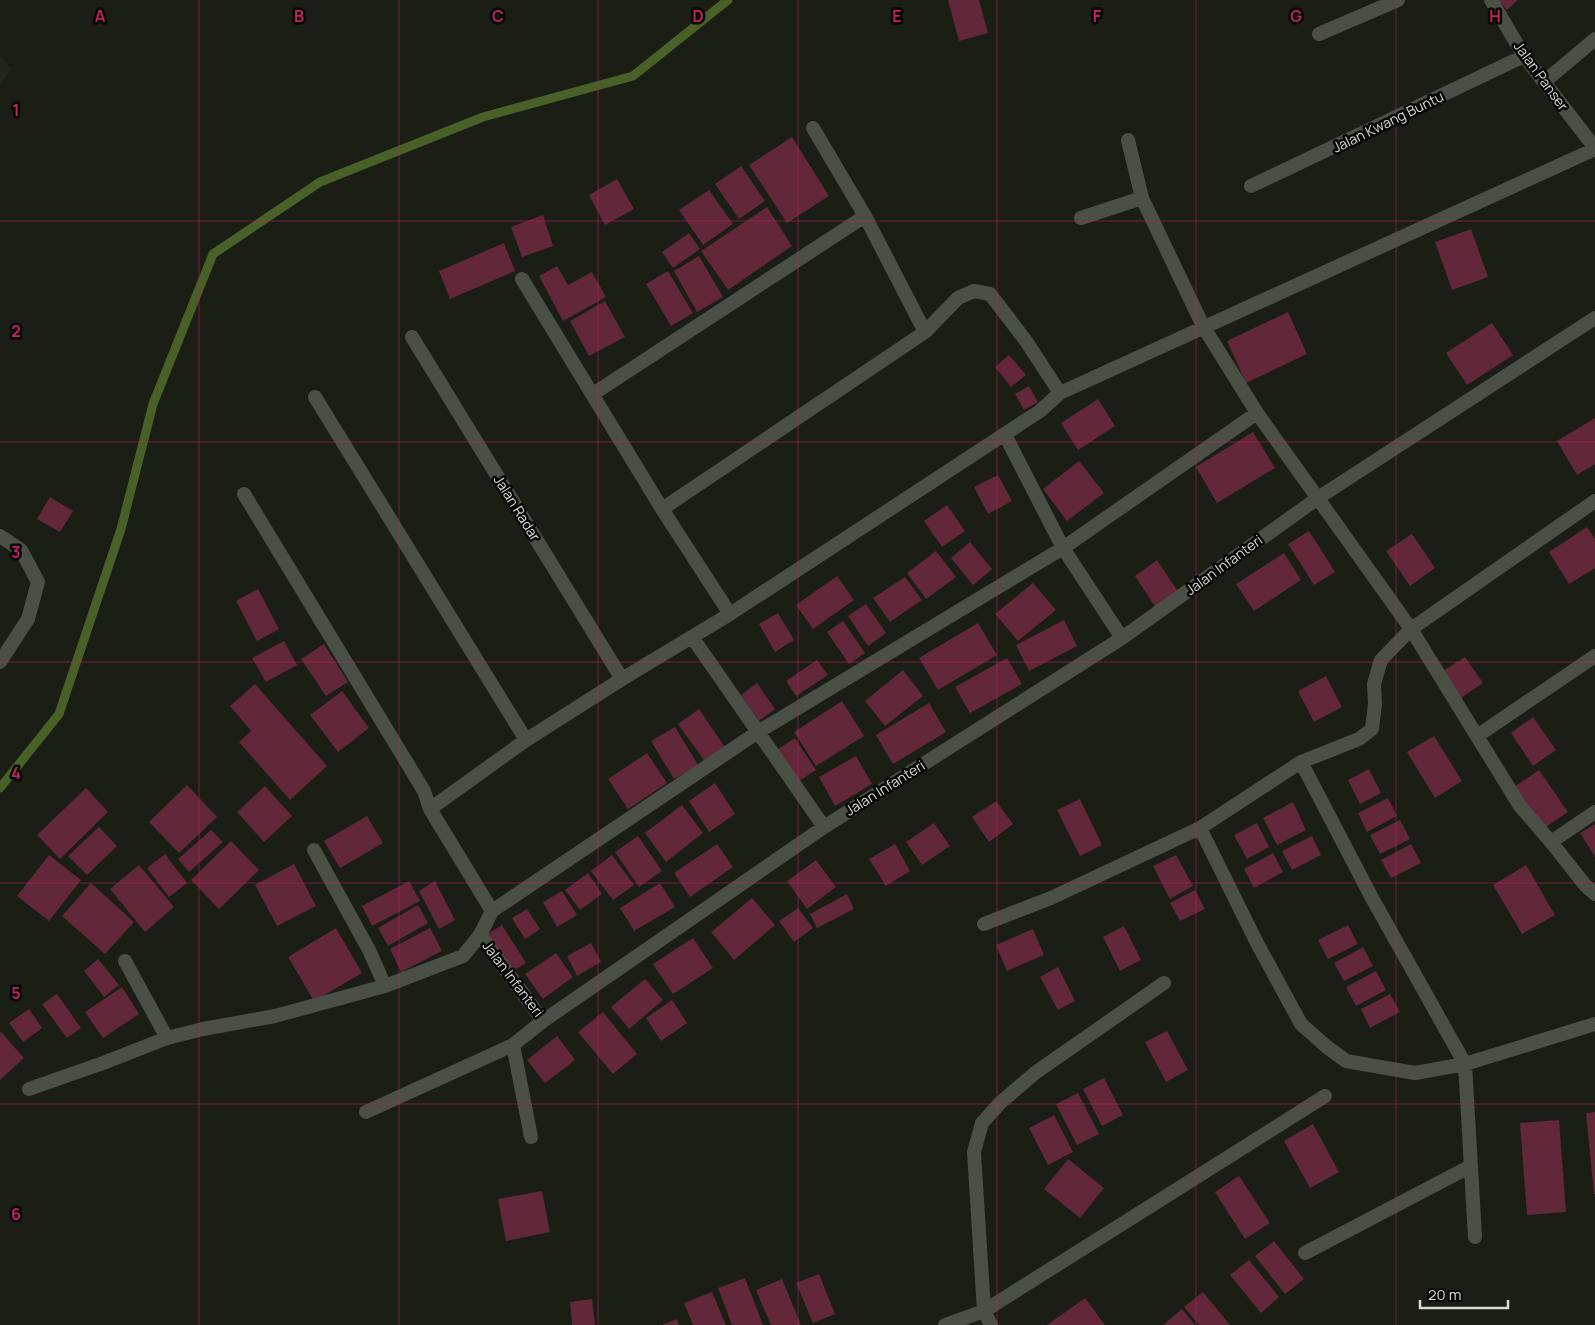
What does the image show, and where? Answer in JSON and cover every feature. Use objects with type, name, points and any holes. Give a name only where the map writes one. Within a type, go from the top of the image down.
[{"type":"street","points":[[1318,34],[1398,0]]},
{"type":"street","name":"Jalan Panser","points":[[1491,0],[1524,56],[1595,149]]},
{"type":"street","points":[[1544,82],[1595,39]]},
{"type":"street","name":"Jalan Kwang Buntu","points":[[1251,186],[1524,56]]},
{"type":"street","points":[[813,128],[865,216],[925,332]]},
{"type":"street","points":[[1128,140],[1142,198],[1203,326],[1257,413],[1412,629],[1520,806],[1585,886],[1595,894]]},
{"type":"street","points":[[430,809],[526,740],[730,614],[1005,435],[1040,411],[1060,393],[1203,326],[1595,149]]},
{"type":"street","points":[[1081,218],[1142,198]]},
{"type":"street","points":[[593,394],[865,216]]},
{"type":"street","points":[[522,279],[662,509],[730,614]]},
{"type":"street","points":[[662,509],[925,332],[958,298],[974,291],[990,294],[1026,341],[1060,393]]},
{"type":"street","name":"Jalan Infanteri","points":[[480,935],[543,1021],[824,827],[1122,638],[1318,498],[1595,318]]},
{"type":"street","name":"Jalan Radar","points":[[412,337],[622,679]]},
{"type":"street","points":[[315,396],[526,740]]},
{"type":"street","points":[[30,1089],[167,1038],[203,1029],[274,1016],[385,986],[463,956],[480,935],[492,911],[758,732],[1062,548],[1257,413]]},
{"type":"street","points":[[1005,435],[1062,548],[1122,638]]},
{"type":"street","points":[[244,494],[424,791],[430,809],[492,911]]},
{"type":"street","points":[[984,924],[1051,898],[1200,828],[1301,762],[1359,739],[1372,729],[1375,704],[1374,684],[1381,660],[1412,629],[1595,501]]},
{"type":"street","points":[[0,536],[21,550],[38,582],[28,619],[0,662]]},
{"type":"street","points":[[692,637],[824,827]]},
{"type":"street","points":[[1477,736],[1595,656]]},
{"type":"street","points":[[1301,762],[1372,898],[1465,1064],[1475,1237]]},
{"type":"street","points":[[1551,842],[1595,812]]},
{"type":"street","points":[[1200,828],[1257,943],[1301,1024],[1346,1061],[1415,1073],[1465,1064],[1595,1024]]},
{"type":"street","points":[[314,850],[369,950],[385,986]]},
{"type":"street","points":[[126,961],[167,1038]]},
{"type":"street","points":[[991,1325],[984,1311],[974,1152],[982,1124],[1000,1103],[1035,1073],[1164,983]]},
{"type":"street","points":[[366,1112],[513,1045],[543,1021]]},
{"type":"street","points":[[513,1045],[531,1137]]},
{"type":"street","points":[[945,1325],[984,1311],[1326,1096]]},
{"type":"street","points":[[1305,1254],[1471,1166]]},
{"type":"shaded area","points":[[0,54],[11,69],[0,84]]},
{"type":"building","points":[[948,0],[979,0],[988,33],[959,41]]},
{"type":"building","points":[[1498,0],[1518,0],[1507,10]]},
{"type":"building","points":[[792,137],[829,196],[787,223],[749,165]]},
{"type":"building","points":[[741,166],[765,201],[739,219],[715,184]]},
{"type":"building","points":[[617,179],[634,209],[605,225],[589,195]]},
{"type":"building","points":[[709,190],[733,224],[703,245],[679,210]]},
{"type":"building","points":[[767,207],[792,246],[728,290],[701,251]]},
{"type":"building","points":[[543,215],[553,246],[522,257],[511,227]]},
{"type":"building","points":[[1471,229],[1488,277],[1452,290],[1435,242]]},
{"type":"building","points":[[689,233],[700,249],[673,268],[662,252]]},
{"type":"building","points":[[504,243],[515,271],[450,299],[439,271]]},
{"type":"building","points":[[699,256],[723,297],[697,312],[674,271]]},
{"type":"building","points":[[557,266],[568,285],[592,272],[606,297],[563,321],[539,276]]},
{"type":"building","points":[[668,271],[693,313],[671,326],[646,284]]},
{"type":"building","points":[[605,301],[625,337],[589,356],[570,321]]},
{"type":"building","points":[[1288,312],[1307,354],[1246,383],[1227,341]]},
{"type":"building","points":[[1492,323],[1513,355],[1467,385],[1446,353]]},
{"type":"building","points":[[1009,355],[1026,375],[1011,387],[995,367]]},
{"type":"building","points":[[1029,386],[1038,402],[1024,410],[1015,394]]},
{"type":"building","points":[[1098,399],[1115,426],[1078,450],[1061,423]]},
{"type":"building","points":[[1595,418],[1595,464],[1577,475],[1557,441]]},
{"type":"building","points":[[1253,432],[1275,468],[1217,503],[1196,467]]},
{"type":"building","points":[[1079,461],[1104,493],[1067,521],[1043,489]]},
{"type":"building","points":[[998,475],[1012,501],[988,514],[974,487]]},
{"type":"building","points":[[50,497],[73,511],[60,532],[37,519]]},
{"type":"building","points":[[947,505],[965,531],[942,547],[924,521]]},
{"type":"building","points":[[1587,527],[1595,539],[1595,568],[1569,584],[1549,552]]},
{"type":"building","points":[[1309,531],[1335,572],[1314,585],[1288,544]]},
{"type":"building","points":[[1412,534],[1435,568],[1410,586],[1386,551]]},
{"type":"building","points":[[970,542],[992,569],[973,585],[951,558]]},
{"type":"building","points":[[936,551],[956,577],[926,599],[907,573]]},
{"type":"building","points":[[1284,553],[1301,580],[1254,611],[1236,584]]},
{"type":"building","points":[[1157,560],[1179,593],[1156,608],[1135,576]]},
{"type":"building","points":[[837,576],[854,600],[813,629],[796,605]]},
{"type":"building","points":[[905,577],[922,600],[890,622],[873,598]]},
{"type":"building","points":[[1033,583],[1056,610],[1018,641],[995,614]]},
{"type":"building","points":[[258,589],[279,629],[257,641],[236,601]]},
{"type":"building","points":[[866,604],[886,633],[868,646],[848,616]]},
{"type":"building","points":[[778,613],[794,640],[775,652],[759,624]]},
{"type":"building","points":[[1064,620],[1077,646],[1029,671],[1016,645]]},
{"type":"building","points":[[843,621],[865,653],[849,664],[827,632]]},
{"type":"building","points":[[978,623],[997,655],[938,690],[919,658]]},
{"type":"building","points":[[284,641],[297,665],[266,682],[252,658]]},
{"type":"building","points":[[324,644],[348,682],[326,696],[301,659]]},
{"type":"building","points":[[1465,657],[1483,683],[1458,700],[1440,673]]},
{"type":"building","points":[[1007,658],[1022,684],[970,713],[955,687]]},
{"type":"building","points":[[817,660],[828,675],[796,696],[786,681]]},
{"type":"building","points":[[903,670],[923,696],[885,726],[865,701]]},
{"type":"building","points":[[1326,676],[1342,707],[1314,722],[1298,691]]},
{"type":"building","points":[[757,683],[775,709],[759,721],[741,695]]},
{"type":"building","points":[[255,684],[327,766],[290,800],[239,742],[251,731],[230,706]]},
{"type":"building","points":[[342,691],[369,728],[338,752],[310,715]]},
{"type":"building","points":[[842,701],[864,736],[816,766],[794,732]]},
{"type":"building","points":[[929,703],[946,732],[893,764],[876,735]]},
{"type":"building","points":[[699,709],[726,749],[706,763],[678,724]]},
{"type":"building","points":[[1533,717],[1556,750],[1533,766],[1511,733]]},
{"type":"building","points":[[675,727],[698,765],[674,779],[651,741]]},
{"type":"building","points":[[1434,736],[1462,781],[1435,798],[1407,752]]},
{"type":"building","points":[[795,738],[816,770],[796,783],[775,751]]},
{"type":"building","points":[[647,753],[667,783],[628,809],[608,779]]},
{"type":"building","points":[[856,756],[872,784],[835,806],[819,777]]},
{"type":"building","points":[[1369,769],[1381,793],[1360,804],[1348,780]]},
{"type":"building","points":[[1539,770],[1568,812],[1543,829],[1514,787]]},
{"type":"building","points":[[715,783],[735,814],[709,832],[689,801]]},
{"type":"building","points":[[187,785],[217,817],[179,853],[149,822]]},
{"type":"building","points":[[265,786],[292,816],[264,842],[237,812]]},
{"type":"building","points":[[86,788],[108,812],[60,859],[37,835]]},
{"type":"building","points":[[1388,798],[1397,816],[1367,832],[1358,813]]},
{"type":"building","points":[[1080,799],[1102,845],[1080,856],[1057,810]]},
{"type":"building","points":[[996,801],[1013,824],[989,842],[972,817]]},
{"type":"building","points":[[1293,802],[1306,830],[1277,845],[1263,818]]},
{"type":"building","points":[[682,805],[703,833],[666,862],[645,833]]},
{"type":"building","points":[[367,816],[383,843],[340,868],[324,841]]},
{"type":"building","points":[[1400,820],[1410,839],[1380,854],[1370,835]]},
{"type":"building","points":[[934,823],[950,846],[922,865],[906,842]]},
{"type":"building","points":[[1257,823],[1269,847],[1247,859],[1234,835]]},
{"type":"building","points":[[1595,824],[1595,857],[1580,833]]},
{"type":"building","points":[[99,827],[117,846],[87,875],[68,856]]},
{"type":"building","points":[[211,830],[223,842],[189,872],[178,859]]},
{"type":"building","points":[[638,836],[662,871],[639,887],[615,852]]},
{"type":"building","points":[[1312,836],[1321,855],[1292,870],[1282,851]]},
{"type":"building","points":[[231,841],[259,870],[219,909],[191,880]]},
{"type":"building","points":[[717,844],[733,867],[690,897],[674,873]]},
{"type":"building","points":[[895,844],[910,871],[886,886],[869,859]]},
{"type":"building","points":[[1411,844],[1421,863],[1391,878],[1381,860]]},
{"type":"building","points":[[1273,853],[1283,872],[1254,888],[1244,869]]},
{"type":"building","points":[[165,854],[187,883],[169,897],[147,868]]},
{"type":"building","points":[[49,855],[81,880],[49,921],[17,896]]},
{"type":"building","points":[[612,855],[634,885],[613,900],[591,871]]},
{"type":"building","points":[[1176,855],[1193,886],[1170,899],[1153,866]]},
{"type":"building","points":[[816,860],[836,887],[807,909],[787,881]]},
{"type":"building","points":[[294,864],[316,906],[277,926],[255,885]]},
{"type":"building","points":[[139,865],[174,907],[145,932],[110,889]]},
{"type":"building","points":[[1526,865],[1555,915],[1522,934],[1493,885]]},
{"type":"building","points":[[588,873],[602,894],[580,910],[565,890]]},
{"type":"building","points":[[409,881],[420,901],[372,926],[362,906]]},
{"type":"building","points":[[435,881],[455,920],[439,929],[419,891]]},
{"type":"building","points":[[91,883],[134,922],[105,954],[62,916]]},
{"type":"building","points":[[660,883],[675,907],[634,931],[620,908]]},
{"type":"building","points":[[1195,890],[1205,909],[1180,921],[1170,903]]},
{"type":"building","points":[[562,891],[577,915],[557,927],[543,902]]},
{"type":"building","points":[[847,894],[854,909],[817,928],[810,914]]},
{"type":"building","points":[[752,898],[775,925],[734,960],[711,932]]},
{"type":"building","points":[[418,905],[428,923],[388,946],[378,928]]},
{"type":"building","points":[[798,908],[813,928],[794,942],[779,921]]},
{"type":"building","points":[[527,909],[540,929],[525,939],[512,918]]},
{"type":"building","points":[[502,925],[526,963],[509,973],[486,935]]},
{"type":"building","points":[[1348,925],[1358,944],[1328,959],[1318,940]]},
{"type":"building","points":[[1124,926],[1141,960],[1120,971],[1103,937]]},
{"type":"building","points":[[336,928],[362,973],[314,1001],[288,957]]},
{"type":"building","points":[[430,928],[442,951],[401,972],[390,949]]},
{"type":"building","points":[[1033,929],[1044,955],[1007,971],[996,945]]},
{"type":"building","points":[[693,938],[713,968],[673,994],[653,964]]},
{"type":"building","points":[[591,943],[601,962],[577,976],[567,956]]},
{"type":"building","points":[[1363,947],[1373,966],[1344,981],[1334,963]]},
{"type":"building","points":[[556,953],[573,977],[543,999],[525,974]]},
{"type":"building","points":[[98,959],[119,985],[104,997],[84,971]]},
{"type":"building","points":[[1058,967],[1075,1001],[1058,1010],[1040,977]]},
{"type":"building","points":[[1376,971],[1386,990],[1356,1006],[1346,987]]},
{"type":"building","points":[[645,979],[663,1000],[629,1029],[611,1007]]},
{"type":"building","points":[[122,987],[139,1014],[103,1038],[85,1012]]},
{"type":"building","points":[[57,994],[81,1028],[67,1038],[42,1004]]},
{"type":"building","points":[[1390,994],[1400,1012],[1370,1028],[1361,1009]]},
{"type":"building","points":[[672,1000],[687,1023],[661,1041],[646,1018]]},
{"type":"building","points":[[29,1009],[42,1028],[23,1042],[9,1023]]},
{"type":"building","points":[[603,1012],[637,1054],[613,1074],[578,1032]]},
{"type":"building","points":[[1167,1031],[1188,1070],[1166,1082],[1145,1042]]},
{"type":"building","points":[[0,1033],[24,1058],[0,1080]]},
{"type":"building","points":[[557,1036],[575,1060],[545,1083],[527,1060]]},
{"type":"building","points":[[1104,1078],[1123,1115],[1102,1126],[1083,1089]]},
{"type":"building","points":[[1078,1093],[1099,1134],[1077,1145],[1056,1104]]},
{"type":"building","points":[[1595,1112],[1595,1194],[1594,1194],[1586,1113]]},
{"type":"building","points":[[1054,1115],[1073,1152],[1048,1165],[1029,1128]]},
{"type":"building","points":[[1559,1120],[1566,1212],[1527,1215],[1520,1123]]},
{"type":"building","points":[[1313,1124],[1339,1172],[1310,1188],[1284,1141]]},
{"type":"building","points":[[1068,1159],[1104,1188],[1080,1218],[1044,1189]]},
{"type":"building","points":[[1239,1176],[1270,1223],[1245,1239],[1215,1192]]},
{"type":"building","points":[[542,1191],[550,1232],[506,1241],[498,1199]]},
{"type":"building","points":[[1274,1241],[1304,1279],[1285,1294],[1255,1256]]},
{"type":"building","points":[[1249,1260],[1279,1297],[1261,1313],[1230,1275]]},
{"type":"building","points":[[819,1274],[835,1314],[813,1323],[796,1283]]},
{"type":"building","points":[[745,1278],[763,1325],[732,1325],[718,1288]]},
{"type":"building","points":[[782,1279],[801,1325],[771,1325],[756,1290]]},
{"type":"building","points":[[712,1292],[726,1325],[693,1325],[684,1303]]},
{"type":"building","points":[[1203,1292],[1230,1325],[1199,1325],[1184,1307]]},
{"type":"building","points":[[1085,1298],[1105,1325],[1047,1325]]},
{"type":"building","points":[[592,1299],[595,1325],[572,1325],[570,1302]]},
{"type":"building","points":[[1182,1309],[1195,1325],[1163,1325]]},
{"type":"building","points":[[677,1319],[679,1325],[662,1325]]},
{"type":"waterway","points":[[0,788],[59,714],[121,529],[153,404],[213,254],[320,182],[483,117],[633,76],[728,0]]}]
